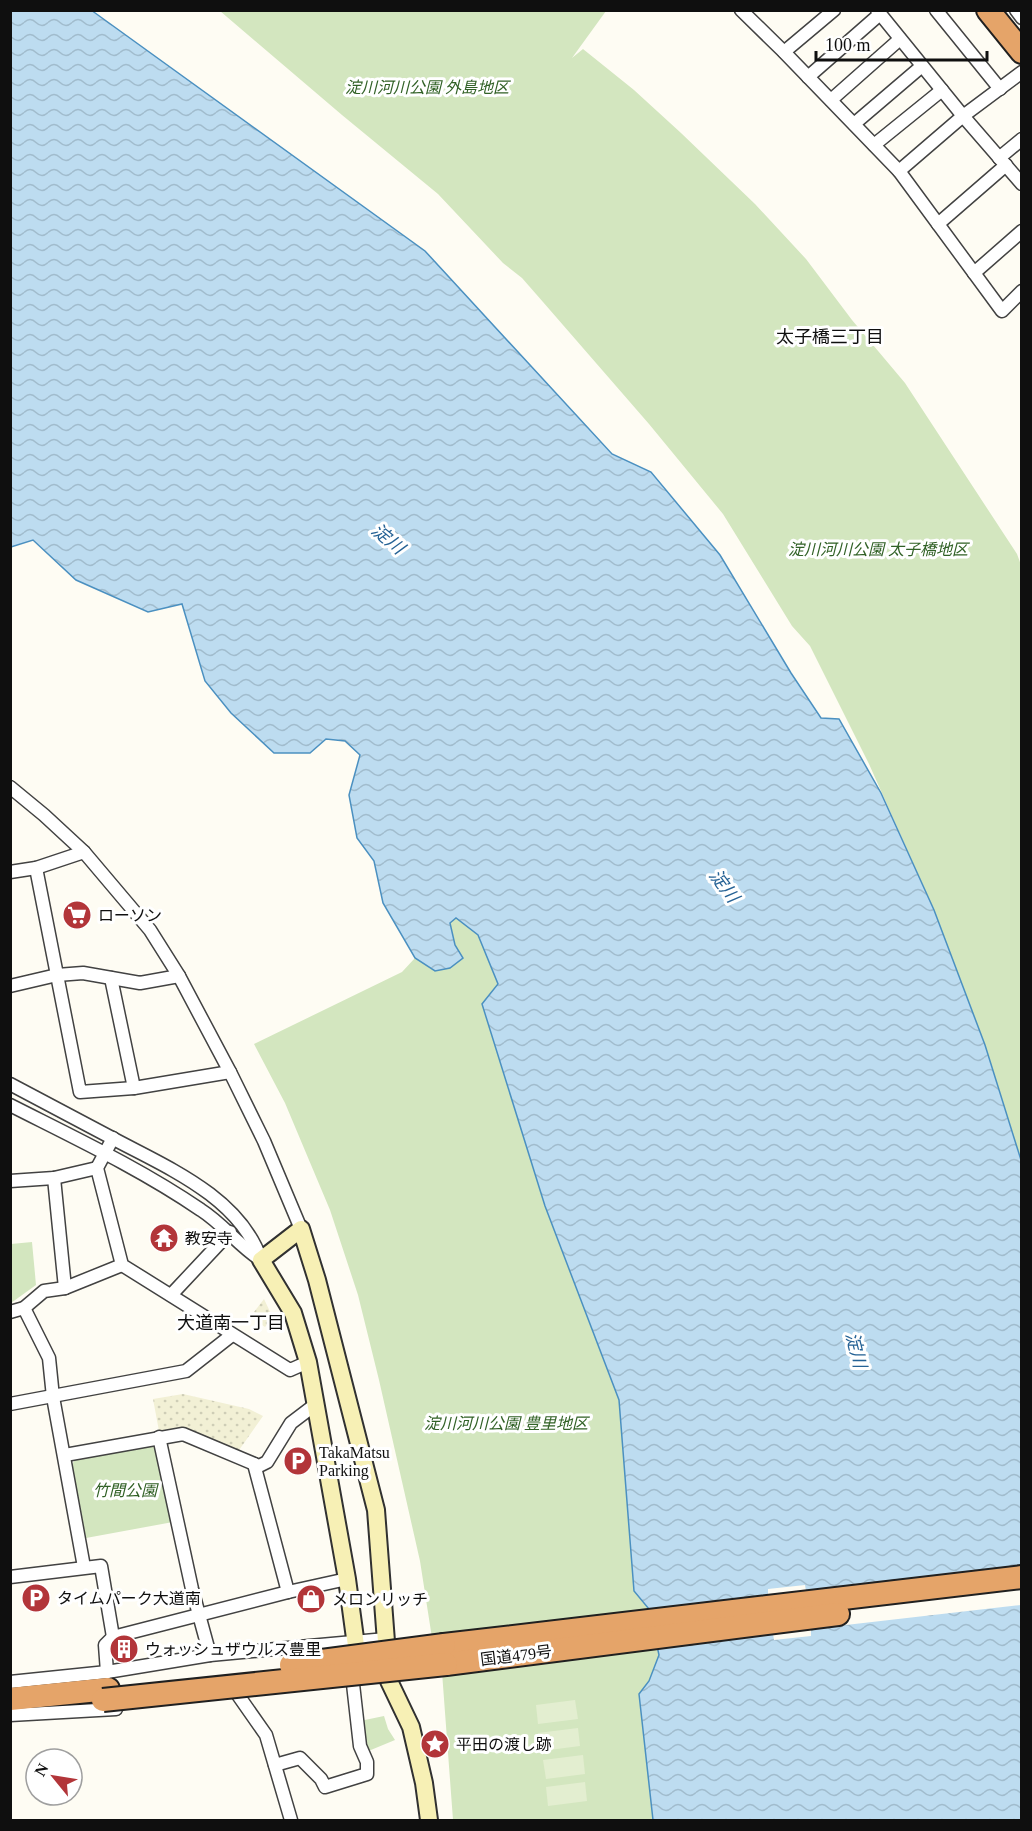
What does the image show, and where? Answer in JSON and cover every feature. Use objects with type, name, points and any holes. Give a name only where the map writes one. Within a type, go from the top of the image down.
[{"type":"highway","points":[[987,10],[1022,52]]},
{"type":"highway","points":[[1006,10],[1022,29]]},
{"type":"highway","name":"国道479号","points":[[10,1711],[106,1687],[1022,1577]]},
{"type":"highway","name":"国道479号","points":[[106,1687],[446,1664],[1022,1592]]},
{"type":"highway","points":[[10,1699],[106,1687]]},
{"type":"street","points":[[741,10],[899,171],[1002,311],[1022,291]]},
{"type":"street","points":[[784,52],[834,10]]},
{"type":"street","points":[[936,10],[1000,89]]},
{"type":"street","points":[[978,10],[1022,62]]},
{"type":"street","points":[[1016,10],[1022,18]]},
{"type":"street","points":[[808,77],[878,12],[1022,184]]},
{"type":"street","points":[[831,100],[900,39]]},
{"type":"street","points":[[854,124],[922,66]]},
{"type":"street","points":[[899,171],[963,116],[1022,72]]},
{"type":"street","points":[[874,145],[942,90]]},
{"type":"street","points":[[938,224],[1003,162],[1022,139]]},
{"type":"street","points":[[974,273],[1022,231]]},
{"type":"street","points":[[10,788],[44,815],[84,852],[150,930],[179,976],[230,1072],[264,1141],[301,1229],[317,1280],[376,1510],[389,1681],[411,1726],[424,1783],[429,1821]]},
{"type":"street","points":[[10,872],[36,868],[84,852]]},
{"type":"street","points":[[36,868],[80,1092],[134,1088],[230,1072]]},
{"type":"street","points":[[10,986],[57,975],[83,973],[140,983],[179,976]]},
{"type":"street","points":[[111,978],[134,1088]]},
{"type":"street","points":[[10,1084],[186,1176],[216,1199],[239,1221],[256,1245],[261,1260],[293,1313],[308,1362],[347,1579],[355,1642],[360,1746],[367,1762],[367,1774],[325,1787],[321,1779],[300,1758],[275,1766]]},
{"type":"street","points":[[10,1105],[176,1193],[205,1212],[261,1260]]},
{"type":"street","points":[[113,1138],[97,1168],[122,1265],[290,1370],[308,1362]]},
{"type":"street","points":[[10,1181],[54,1178],[97,1168]]},
{"type":"street","points":[[54,1178],[65,1288]]},
{"type":"street","points":[[261,1260],[301,1229]]},
{"type":"street","points":[[171,1295],[230,1232]]},
{"type":"street","points":[[10,1312],[24,1308],[44,1291],[65,1288],[122,1265]]},
{"type":"street","points":[[24,1308],[50,1358],[53,1397],[84,1567]]},
{"type":"street","points":[[10,1404],[186,1371],[232,1335]]},
{"type":"street","points":[[65,1455],[183,1434],[259,1466],[267,1462],[291,1423],[316,1404]]},
{"type":"street","points":[[159,1437],[199,1616],[210,1655]]},
{"type":"street","points":[[254,1464],[288,1592]]},
{"type":"street","points":[[10,1577],[101,1566],[114,1637]]},
{"type":"street","points":[[106,1687],[105,1646],[114,1637],[347,1579]]},
{"type":"street","points":[[10,1682],[106,1687],[210,1655],[386,1639]]},
{"type":"street","points":[[10,1715],[105,1711],[238,1695],[389,1681]]},
{"type":"street","points":[[238,1695],[266,1735],[291,1821]]},
{"type":"shaded area","points":[[264,1299],[273,1318],[265,1327],[259,1323],[262,1318],[254,1312]]},
{"type":"shaded area","points":[[183,1394],[249,1409],[263,1416],[237,1453],[178,1428],[159,1431],[153,1399]]},
{"type":"green space","name":"淀川河川公園 太子橋地区","points":[[220,11],[606,11],[572,58],[583,49],[634,90],[755,204],[806,259],[852,320],[905,383],[1017,554],[1021,565],[1021,1160],[985,1045],[934,910],[869,764],[810,646],[792,626],[723,514],[649,424],[522,278],[503,263],[438,194]]},
{"type":"green space","name":"淀川河川公園 豊里地区","points":[[457,917],[478,935],[498,984],[482,1004],[545,1206],[619,1400],[634,1591],[649,1609],[659,1655],[657,1681],[639,1694],[653,1820],[453,1820],[442,1672],[432,1638],[420,1561],[358,1295],[330,1210],[285,1103],[254,1044],[402,972],[415,958],[435,971],[463,958],[455,945],[450,922]]},
{"type":"green space","points":[[32,1242],[36,1285],[11,1303],[11,1244]]},
{"type":"green space","name":"竹間公園","points":[[154,1444],[159,1447],[173,1522],[86,1538],[72,1464],[76,1459]]},
{"type":"green space","points":[[575,1700],[578,1719],[538,1724],[536,1705]]},
{"type":"green space","points":[[384,1716],[395,1740],[366,1752],[360,1721]]},
{"type":"green space","points":[[578,1728],[580,1746],[541,1751],[538,1733]]},
{"type":"green space","points":[[583,1755],[585,1774],[546,1779],[543,1760]]},
{"type":"green space","points":[[585,1782],[587,1801],[548,1806],[546,1787]]},
{"type":"water","name":"淀川","points":[[91,10],[425,251],[612,454],[651,472],[720,555],[821,718],[839,719],[881,793],[934,910],[985,1045],[1021,1160],[1021,1820],[653,1820],[639,1694],[649,1681],[659,1655],[649,1609],[634,1591],[619,1400],[545,1206],[482,1004],[498,984],[478,935],[456,918],[450,923],[455,945],[463,958],[450,968],[435,971],[415,958],[383,903],[374,861],[357,838],[349,795],[360,755],[345,741],[326,739],[310,753],[274,753],[231,713],[205,681],[182,604],[148,612],[76,580],[33,540],[11,547],[11,11]]},
{"type":"pier","points":[[1021,1566],[1021,1605],[811,1629],[811,1636],[774,1640],[773,1634],[655,1647],[646,1610],[768,1596],[768,1589],[805,1585],[806,1591]]},
{"type":"place","name":"ローソン","points":[[77,915]]},
{"type":"place","name":"教安寺","points":[[164,1238]]},
{"type":"place","name":"TakaMatsu Parking","points":[[298,1461]]},
{"type":"place","name":"タイムパーク大道南","points":[[36,1598]]},
{"type":"place","name":"メロンリッチ","points":[[311,1599]]},
{"type":"place","name":"ウォッシュザウルス豊里","points":[[124,1649]]},
{"type":"place","name":"平田の渡し跡","points":[[435,1744]]},
{"type":"district","name":"太子橋三丁目","points":[[830,337]]},
{"type":"district","name":"大道南一丁目","points":[[231,1323]]},
{"type":"park label","name":"淀川河川公園 外島地区","points":[[427,87]]}]
